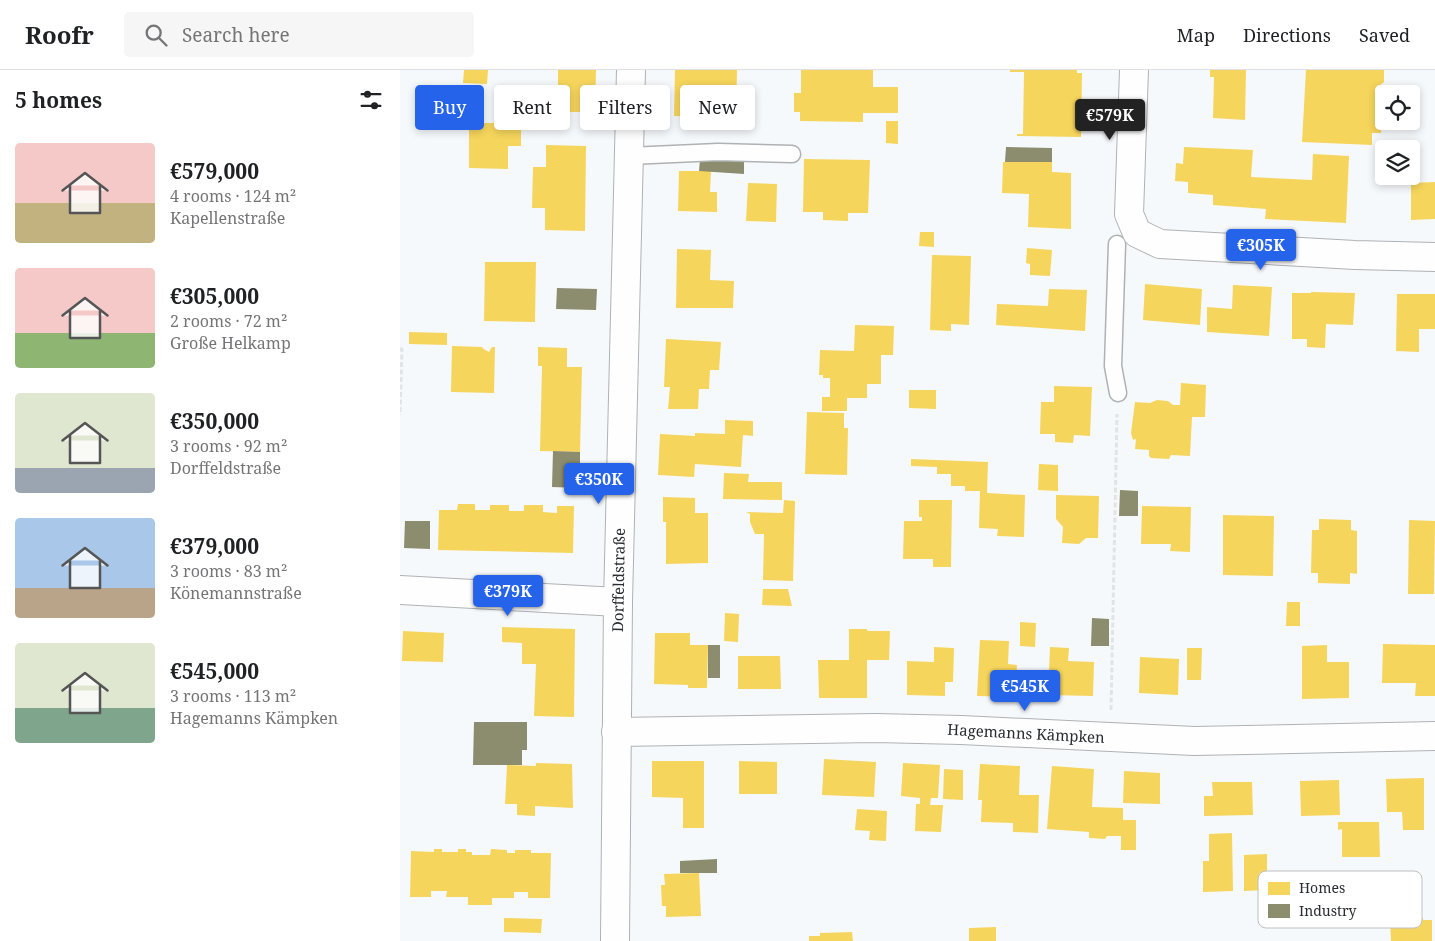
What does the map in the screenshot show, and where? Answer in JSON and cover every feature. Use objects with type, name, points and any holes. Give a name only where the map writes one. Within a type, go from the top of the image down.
[{"type":"street","name":"Dorffeldstraße","points":[[615,941],[618,602],[631,70]]},
{"type":"street","points":[[1134,70],[1129,214],[1137,233],[1160,244],[1355,255],[1435,257]]},
{"type":"street","points":[[400,590],[618,602]]},
{"type":"street","name":"Hagemanns Kämpken","points":[[616,732],[876,728],[1194,741],[1435,736]]},
{"type":"lane","points":[[629,156],[718,152],[792,154]]},
{"type":"lane","points":[[1117,244],[1113,366],[1118,394]]},
{"type":"path","points":[[400,348],[402,349],[400,415]]},
{"type":"path","points":[[1110,738],[1118,394]]},
{"type":"building: Homes","points":[[464,70],[488,70],[487,84],[463,83]]},
{"type":"building: Homes","points":[[558,70],[596,70],[596,85],[580,85],[580,112],[570,112],[570,85],[558,85]]},
{"type":"building: Homes","points":[[675,70],[737,70],[737,85],[680,85],[680,116],[674,116]]},
{"type":"building: Homes","points":[[801,70],[873,70],[873,87],[898,87],[898,113],[863,113],[863,122],[800,121],[800,112],[794,112],[794,93],[801,93]]},
{"type":"building: Homes","points":[[1010,70],[1077,70],[1077,73],[1082,73],[1081,137],[1017,136],[1017,134],[1023,134],[1024,72],[1010,72]]},
{"type":"building: Homes","points":[[1210,70],[1246,70],[1245,120],[1213,118],[1214,77],[1210,77]]},
{"type":"building: Homes","points":[[1306,70],[1384,70],[1384,82],[1380,85],[1375,85],[1375,130],[1381,130],[1381,133],[1372,133],[1372,145],[1302,142]]},
{"type":"building: Homes","points":[[886,121],[898,121],[898,144],[886,143]]},
{"type":"building: Homes","points":[[484,123],[494,123],[494,130],[521,130],[521,146],[508,146],[508,169],[469,168],[469,130],[484,130]]},
{"type":"building: Homes","points":[[546,145],[586,146],[585,231],[545,230],[545,208],[532,208],[533,167],[546,167]]},
{"type":"building: Homes","points":[[1184,147],[1253,150],[1251,177],[1312,180],[1313,154],[1349,156],[1346,223],[1265,219],[1266,209],[1213,205],[1213,195],[1188,193],[1188,182],[1175,181],[1176,163],[1183,164]]},
{"type":"building: Homes","points":[[804,159],[870,160],[868,213],[848,213],[848,221],[823,220],[823,212],[803,212]]},
{"type":"building: Homes","points":[[1003,162],[1052,162],[1052,172],[1071,173],[1071,229],[1028,227],[1029,194],[1002,193]]},
{"type":"building: Homes","points":[[679,171],[711,171],[710,192],[717,192],[717,212],[678,211]]},
{"type":"building: Homes","points":[[1435,182],[1435,219],[1411,220],[1411,185],[1420,185],[1420,183]]},
{"type":"building: Homes","points":[[748,183],[777,184],[776,222],[746,221]]},
{"type":"building: Homes","points":[[920,232],[934,232],[934,247],[919,246]]},
{"type":"building: Homes","points":[[1027,248],[1052,250],[1050,276],[1030,275],[1030,264],[1026,263]]},
{"type":"building: Homes","points":[[677,249],[711,250],[710,280],[734,281],[733,308],[676,308]]},
{"type":"building: Homes","points":[[932,255],[971,256],[969,325],[951,324],[951,331],[930,330]]},
{"type":"building: Homes","points":[[485,262],[536,262],[535,322],[484,321]]},
{"type":"building: Homes","points":[[1145,284],[1202,289],[1200,325],[1143,320]]},
{"type":"building: Homes","points":[[1233,285],[1272,287],[1269,336],[1207,332],[1207,307],[1232,309]]},
{"type":"building: Homes","points":[[1049,289],[1087,290],[1085,331],[996,325],[997,304],[1048,306]]},
{"type":"building: Homes","points":[[1292,293],[1355,293],[1353,325],[1326,324],[1325,348],[1307,347],[1307,339],[1292,339]]},
{"type":"building: Homes","points":[[1397,294],[1435,294],[1435,329],[1419,329],[1419,352],[1396,351]]},
{"type":"building: Homes","points":[[855,325],[894,326],[893,355],[881,355],[881,384],[867,384],[867,398],[847,398],[847,411],[822,411],[822,397],[830,397],[830,378],[823,378],[823,375],[819,375],[820,350],[854,351]]},
{"type":"building: Homes","points":[[409,332],[447,333],[447,345],[409,344]]},
{"type":"building: Homes","points":[[666,339],[721,342],[719,370],[710,370],[709,389],[699,389],[698,409],[668,409],[670,387],[664,387]]},
{"type":"building: Homes","points":[[452,346],[483,347],[489,352],[492,347],[495,347],[494,393],[451,392]]},
{"type":"building: Homes","points":[[538,347],[567,348],[567,367],[582,367],[580,452],[540,451],[542,366],[538,366]]},
{"type":"building: Homes","points":[[1181,383],[1206,385],[1205,417],[1192,417],[1190,456],[1171,455],[1169,459],[1151,458],[1149,450],[1135,449],[1136,439],[1133,440],[1131,433],[1135,402],[1150,403],[1157,400],[1180,405]]},
{"type":"building: Homes","points":[[1054,386],[1092,387],[1090,436],[1074,435],[1073,443],[1055,442],[1055,434],[1040,434],[1041,402],[1054,402]]},
{"type":"building: Homes","points":[[909,390],[936,390],[936,409],[909,408]]},
{"type":"building: Homes","points":[[807,412],[844,413],[844,428],[848,428],[847,475],[805,474]]},
{"type":"building: Homes","points":[[725,420],[753,421],[753,436],[743,435],[741,467],[695,464],[694,477],[658,475],[660,434],[695,436],[695,433],[725,434]]},
{"type":"building: Homes","points":[[911,459],[988,462],[987,493],[1025,495],[1024,537],[997,536],[998,529],[979,528],[980,491],[965,491],[965,486],[951,486],[951,474],[937,474],[937,467],[911,466]]},
{"type":"building: Homes","points":[[1039,464],[1058,465],[1058,491],[1038,490]]},
{"type":"building: Homes","points":[[724,473],[749,474],[748,482],[782,482],[782,500],[723,499]]},
{"type":"building: Homes","points":[[1056,495],[1099,496],[1098,538],[1086,538],[1079,544],[1062,543],[1063,527],[1056,519]]},
{"type":"building: Homes","points":[[663,497],[695,498],[695,513],[708,513],[708,563],[666,564],[666,522],[663,522]]},
{"type":"building: Homes","points":[[784,500],[795,501],[793,581],[763,580],[764,534],[755,534],[750,522],[750,514],[746,512],[783,513]]},
{"type":"building: Homes","points":[[919,500],[952,500],[951,567],[933,567],[933,559],[903,559],[904,521],[922,521],[922,517],[919,517]]},
{"type":"building: Homes","points":[[458,504],[475,504],[475,510],[490,510],[490,505],[509,505],[509,511],[524,511],[524,505],[543,505],[543,512],[557,513],[557,506],[574,506],[573,553],[438,550],[439,510],[457,510]]},
{"type":"building: Homes","points":[[1142,506],[1191,507],[1190,552],[1170,551],[1171,544],[1141,544]]},
{"type":"building: Homes","points":[[1223,515],[1274,516],[1273,576],[1223,575]]},
{"type":"building: Homes","points":[[1319,519],[1351,520],[1351,530],[1357,531],[1357,574],[1350,573],[1350,584],[1318,583],[1318,573],[1311,573],[1312,530],[1319,530]]},
{"type":"building: Homes","points":[[1409,520],[1435,521],[1434,594],[1408,594]]},
{"type":"building: Homes","points":[[763,589],[788,589],[792,606],[762,605]]},
{"type":"building: Homes","points":[[1287,602],[1300,602],[1300,626],[1286,626]]},
{"type":"building: Homes","points":[[725,613],[739,614],[738,642],[724,641]]},
{"type":"building: Homes","points":[[1020,622],[1036,623],[1035,647],[1020,646]]},
{"type":"building: Homes","points":[[502,627],[575,629],[574,717],[534,716],[536,664],[522,664],[522,643],[502,642]]},
{"type":"building: Homes","points":[[849,629],[890,631],[889,660],[867,660],[867,698],[819,698],[818,660],[849,660]]},
{"type":"building: Homes","points":[[403,631],[444,633],[443,662],[402,661]]},
{"type":"building: Homes","points":[[655,633],[690,633],[690,645],[708,645],[707,688],[688,688],[688,685],[654,684]]},
{"type":"building: Homes","points":[[980,640],[1009,641],[1008,664],[1017,665],[1015,697],[977,696]]},
{"type":"building: Homes","points":[[1383,644],[1435,645],[1435,696],[1415,696],[1416,683],[1382,683]]},
{"type":"building: Homes","points":[[1327,645],[1327,662],[1349,662],[1349,698],[1302,699],[1302,646]]},
{"type":"building: Homes","points":[[934,647],[954,648],[953,682],[945,682],[945,696],[907,695],[907,661],[934,662]]},
{"type":"building: Homes","points":[[1050,647],[1069,648],[1068,661],[1094,662],[1093,696],[1048,695]]},
{"type":"building: Homes","points":[[1187,648],[1202,648],[1201,680],[1187,680]]},
{"type":"building: Homes","points":[[738,656],[780,656],[781,689],[738,689]]},
{"type":"building: Homes","points":[[1140,657],[1179,659],[1178,695],[1139,693]]},
{"type":"building: Homes","points":[[824,759],[876,762],[874,797],[822,795]]},
{"type":"building: Homes","points":[[652,761],[704,761],[704,828],[683,828],[683,798],[652,797]]},
{"type":"building: Homes","points":[[739,761],[777,762],[777,794],[739,794]]},
{"type":"building: Homes","points":[[536,763],[572,764],[573,808],[535,806],[535,816],[517,815],[517,804],[505,804],[507,765],[536,766]]},
{"type":"building: Homes","points":[[903,763],[940,765],[938,798],[931,798],[930,805],[943,805],[941,832],[915,831],[916,804],[920,804],[920,798],[901,796]]},
{"type":"building: Homes","points":[[980,764],[1020,766],[1019,795],[1039,795],[1038,833],[1013,832],[1013,823],[981,822],[982,800],[978,800]]},
{"type":"building: Homes","points":[[1052,766],[1094,769],[1092,807],[1123,808],[1123,820],[1136,820],[1136,850],[1121,850],[1121,836],[1107,836],[1105,839],[1089,838],[1089,832],[1047,829]]},
{"type":"building: Homes","points":[[944,769],[963,770],[963,800],[943,799]]},
{"type":"building: Homes","points":[[1124,771],[1160,773],[1160,804],[1123,803]]},
{"type":"building: Homes","points":[[1424,778],[1424,830],[1403,830],[1402,812],[1387,812],[1386,779]]},
{"type":"building: Homes","points":[[1339,780],[1340,815],[1301,816],[1300,781]]},
{"type":"building: Homes","points":[[1212,782],[1252,782],[1253,815],[1204,816],[1204,796],[1213,796]]},
{"type":"building: Homes","points":[[857,809],[887,811],[886,841],[869,840],[870,831],[855,830]]},
{"type":"building: Homes","points":[[1338,822],[1379,822],[1380,857],[1342,857],[1342,829],[1338,830]]},
{"type":"building: Homes","points":[[1232,833],[1233,891],[1203,892],[1203,861],[1209,861],[1209,834]]},
{"type":"building: Homes","points":[[434,849],[442,849],[442,852],[458,852],[458,849],[466,849],[466,852],[472,852],[472,855],[490,855],[491,849],[507,850],[507,853],[515,853],[515,850],[531,850],[531,853],[551,853],[550,898],[528,898],[528,892],[514,892],[514,898],[492,898],[492,905],[468,905],[468,897],[446,897],[447,891],[431,891],[431,897],[410,897],[411,851],[434,852]]},
{"type":"building: Homes","points":[[1267,854],[1267,871],[1258,871],[1258,890],[1244,891],[1244,855]]},
{"type":"building: Homes","points":[[699,873],[701,916],[666,917],[666,906],[662,906],[661,885],[665,885],[664,874]]},
{"type":"building: Homes","points":[[504,918],[542,919],[541,933],[504,932]]},
{"type":"building: Homes","points":[[1422,918],[1423,920],[1432,920],[1432,941],[1391,941],[1390,928],[1422,928]]},
{"type":"building: Homes","points":[[996,927],[996,941],[969,941],[969,928]]},
{"type":"building: Homes","points":[[852,932],[853,941],[809,941],[809,936],[820,936],[820,933]]},
{"type":"building: Industry","points":[[1006,147],[1052,148],[1052,162],[1005,162]]},
{"type":"building: Industry","points":[[700,159],[744,159],[744,174],[699,171]]},
{"type":"building: Industry","points":[[557,288],[597,289],[596,310],[556,309]]},
{"type":"building: Industry","points":[[553,451],[580,452],[580,488],[552,487]]},
{"type":"building: Industry","points":[[1120,490],[1138,491],[1138,516],[1119,516]]},
{"type":"building: Industry","points":[[405,521],[430,521],[430,549],[404,548]]},
{"type":"building: Industry","points":[[1092,618],[1109,619],[1109,646],[1091,646]]},
{"type":"building: Industry","points":[[708,645],[720,645],[720,678],[708,678]]},
{"type":"building: Industry","points":[[474,722],[527,722],[527,750],[522,750],[522,765],[473,765]]},
{"type":"building: Industry","points":[[717,859],[717,873],[680,873],[680,861]]}]
